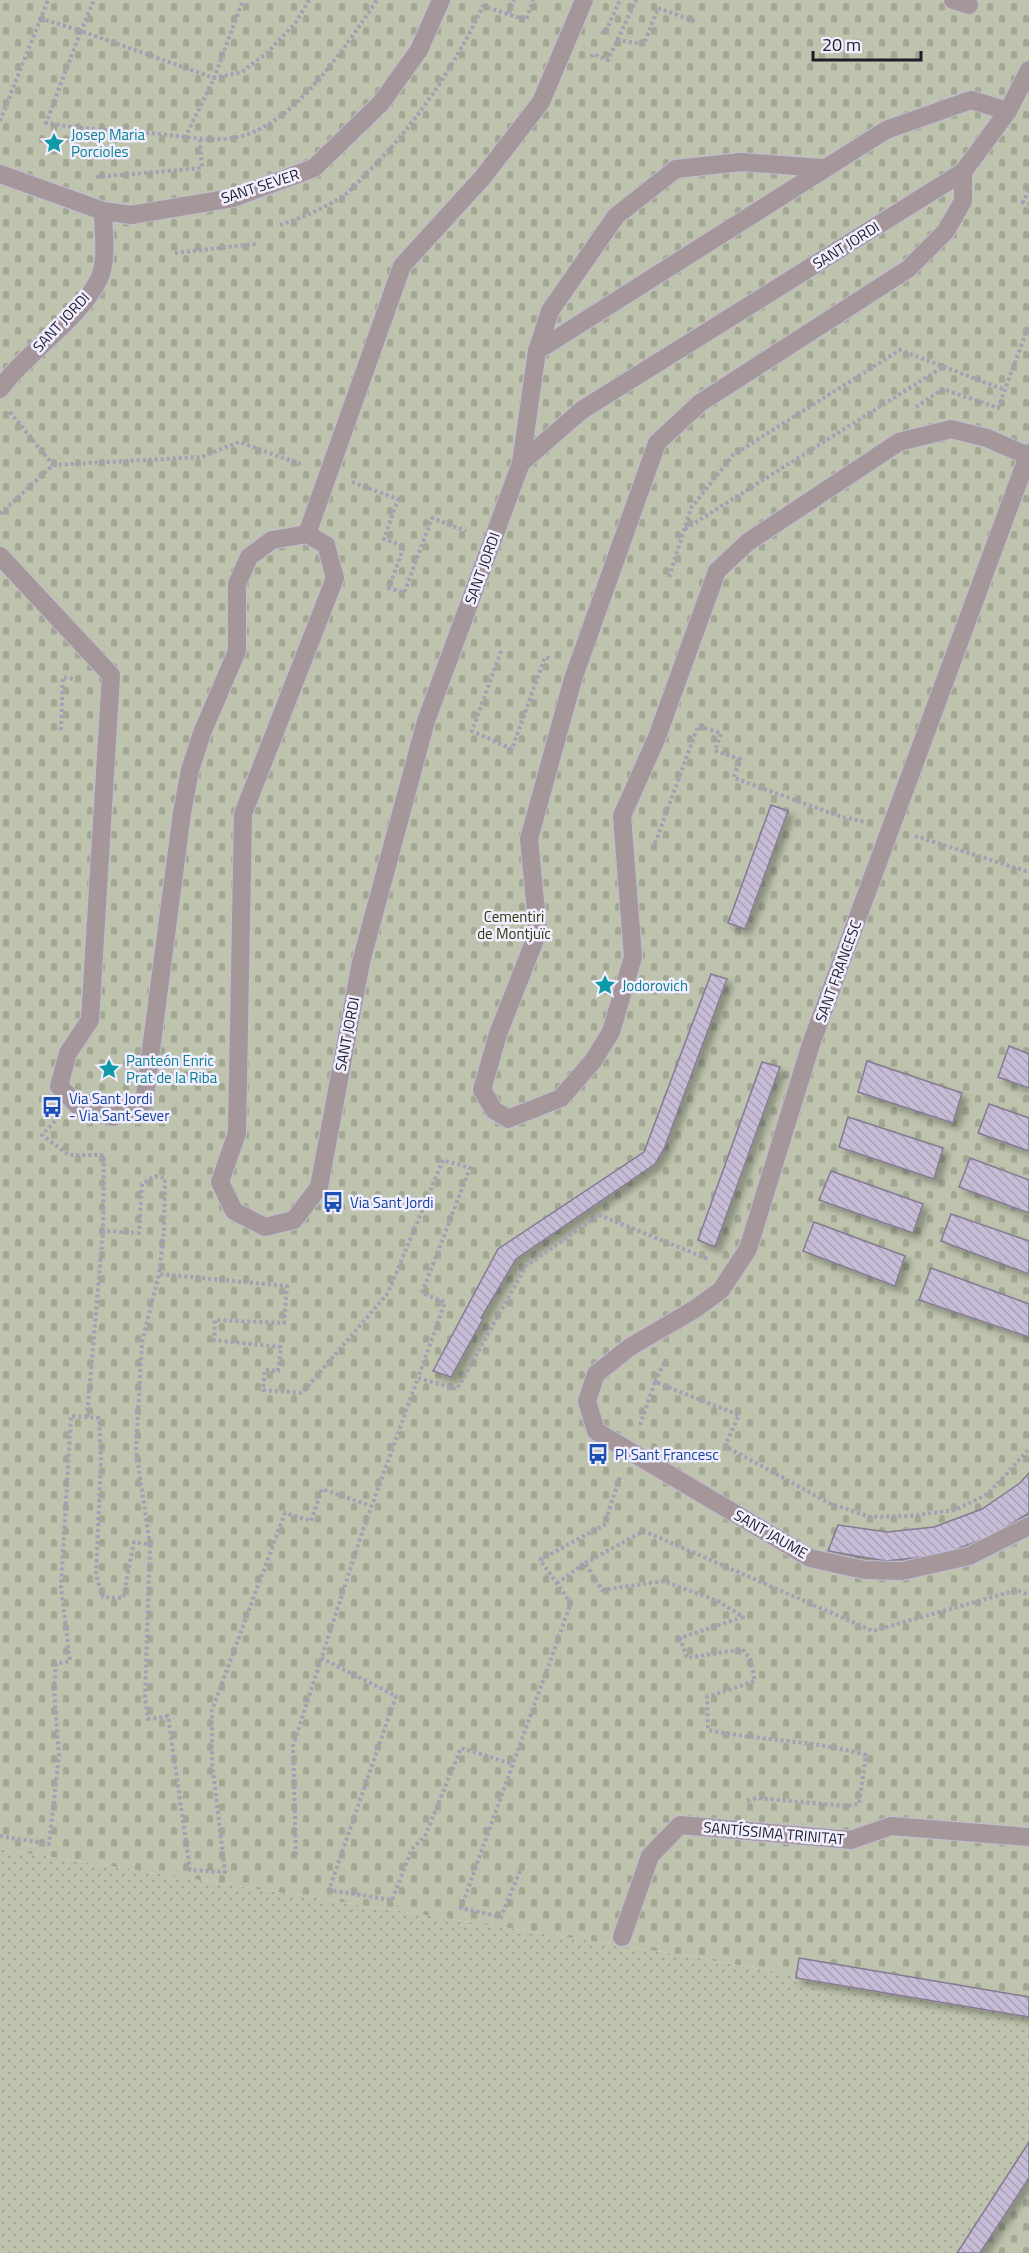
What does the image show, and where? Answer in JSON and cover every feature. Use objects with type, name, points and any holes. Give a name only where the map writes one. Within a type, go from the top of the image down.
[{"type":"lane","name":"SANT SEVER","points":[[0,174],[103,211],[131,215],[233,198],[314,168],[381,103],[419,50],[441,0]]},
{"type":"lane","points":[[0,556],[111,675],[90,1020],[68,1053],[60,1086],[82,1110],[113,1117],[144,1103],[182,813],[190,770],[202,733],[237,651],[237,584],[249,557],[272,540],[307,534],[402,266],[483,177],[541,102],[584,0]]},
{"type":"lane","points":[[1029,70],[1008,111],[963,172],[963,201],[946,231],[908,269],[700,403],[657,443],[575,673],[529,839],[538,932],[498,1034],[482,1090],[494,1110],[508,1119],[561,1098],[580,1078],[611,1032],[633,957],[622,816],[657,737],[717,571],[748,542],[899,442],[951,429],[987,438],[1029,454]]},
{"type":"lane","points":[[537,351],[822,168],[886,130],[971,100],[1008,111]]},
{"type":"lane","points":[[521,463],[537,351],[550,311],[616,216],[676,169],[741,162],[822,168]]},
{"type":"lane","name":"SANT JORDI","points":[[307,534],[326,545],[335,578],[243,814],[237,1133],[220,1182],[234,1211],[265,1227],[294,1220],[319,1187],[361,962],[426,721],[521,463],[582,410],[963,172]]},
{"type":"lane","name":"SANT JORDI","points":[[0,389],[79,308],[99,278],[104,252],[103,211]]},
{"type":"lane","name":"SANT FRANCESC","points":[[596,1431],[587,1401],[596,1374],[630,1347],[695,1309],[721,1290],[748,1249],[811,1044],[1029,454]]},
{"type":"lane","name":"SANT JAUME","points":[[596,1431],[810,1558],[865,1570],[902,1571],[969,1556],[1029,1526]]},
{"type":"lane","name":"SANTÍSSIMA TRINITAT","points":[[622,1937],[650,1856],[680,1826],[851,1840],[891,1826],[1029,1837]]},
{"type":"path","points":[[0,121],[48,0]]},
{"type":"path","points":[[94,0],[46,123],[89,130],[200,140],[234,138],[273,121],[305,94],[343,51],[377,0]]},
{"type":"path","points":[[185,138],[214,78],[243,0]]},
{"type":"path","points":[[40,18],[214,78],[242,72],[268,52],[297,22],[309,0]]},
{"type":"path","points":[[509,14],[514,0]]},
{"type":"path","points":[[279,225],[305,216],[344,195],[384,156],[425,106],[458,58],[483,6],[526,20],[533,0]]},
{"type":"path","points":[[605,33],[620,0]]},
{"type":"path","points":[[593,54],[608,60],[634,0]]},
{"type":"path","points":[[617,40],[644,44],[660,0]]},
{"type":"path","points":[[658,8],[697,22]]},
{"type":"path","points":[[104,184],[93,180],[202,168],[200,140]]},
{"type":"path","points":[[1029,190],[1023,202],[1029,204]]},
{"type":"path","points":[[175,253],[256,244]]},
{"type":"path","points":[[985,403],[998,408],[1029,325]]},
{"type":"path","points":[[669,578],[691,507],[733,455],[900,350],[1005,390]]},
{"type":"path","points":[[684,529],[944,367]]},
{"type":"path","points":[[21,426],[53,465]]},
{"type":"path","points":[[0,514],[53,465],[202,457],[239,442],[281,457]]},
{"type":"path","points":[[342,478],[398,499],[384,539],[404,546],[389,588],[404,593],[432,519],[455,526]]},
{"type":"path","points":[[501,651],[472,731],[512,750],[541,672]]},
{"type":"path","points":[[61,730],[62,693]]},
{"type":"path","points":[[651,856],[699,726],[721,733],[715,751],[741,759],[734,778],[839,816]]},
{"type":"path","points":[[926,839],[1029,872]]},
{"type":"path","points":[[51,1142],[69,1155],[104,1155],[103,1231],[87,1417]]},
{"type":"path","points":[[159,1274],[287,1286],[284,1323],[215,1320],[214,1340],[280,1347],[278,1371],[265,1370],[262,1390],[303,1393],[388,1293],[428,1203],[443,1160],[470,1168],[422,1293],[445,1302],[371,1506],[294,1746],[296,1855]]},
{"type":"path","points":[[103,1231],[139,1233],[142,1184],[155,1176],[165,1178],[164,1232],[159,1274],[142,1342],[136,1450],[150,1545],[145,1697],[148,1719],[168,1716],[190,1870],[225,1872],[212,1762],[212,1710],[280,1522],[285,1513],[311,1521],[322,1489],[371,1506]]},
{"type":"path","points":[[418,1378],[457,1389],[526,1266],[599,1215],[686,1249]]},
{"type":"path","points":[[520,1871],[501,1917],[462,1908],[512,1764],[572,1603],[540,1560],[604,1525],[655,1382],[739,1415],[725,1446],[829,1503],[870,1517],[909,1516],[955,1510],[988,1494],[1029,1449]]},
{"type":"path","points":[[0,1836],[49,1844],[59,1756],[54,1690],[56,1664],[70,1661],[61,1587],[71,1416],[99,1418],[101,1460],[96,1576],[103,1596],[123,1598],[134,1542],[150,1545]]},
{"type":"path","points":[[557,1583],[585,1563],[602,1590],[663,1581],[718,1601],[743,1617],[680,1638],[687,1658],[742,1649],[750,1658],[755,1681],[708,1697],[708,1730],[746,1738],[834,1746],[866,1755],[859,1804],[846,1806],[757,1798]]},
{"type":"path","points":[[321,1658],[396,1696],[329,1890],[392,1900],[412,1849],[425,1836],[461,1748],[512,1764]]},
{"type":"green space","name":"Cementiri de Montjuïc","points":[[0,0],[1029,0],[1029,2017],[682,1955],[0,1849]]},
{"type":"green space","points":[[0,1849],[682,1955],[1029,2017],[1029,2142],[957,2253],[0,2253]]},
{"type":"green space","points":[[1029,2142],[1029,2253],[957,2253]]},
{"type":"building","points":[[771,805],[788,811],[745,929],[728,923]]},
{"type":"building","points":[[711,974],[727,979],[664,1149],[655,1164],[516,1259],[481,1318],[483,1319],[451,1377],[433,1371],[498,1249],[644,1152]]},
{"type":"building","points":[[1009,1046],[1029,1054],[1029,1088],[998,1077]]},
{"type":"building","points":[[867,1061],[962,1093],[953,1123],[858,1092]]},
{"type":"building","points":[[762,1062],[780,1067],[715,1247],[698,1240]]},
{"type":"building","points":[[989,1104],[1029,1118],[1029,1151],[978,1133]]},
{"type":"building","points":[[848,1117],[943,1148],[934,1179],[839,1147]]},
{"type":"building","points":[[970,1158],[1029,1180],[1029,1213],[959,1187]]},
{"type":"building","points":[[831,1171],[923,1204],[913,1233],[819,1200]]},
{"type":"building","points":[[951,1214],[1029,1241],[1029,1274],[941,1241]]},
{"type":"building","points":[[814,1222],[905,1256],[895,1286],[803,1251]]},
{"type":"building","points":[[931,1268],[1029,1304],[1029,1337],[919,1300]]},
{"type":"building","points":[[1029,1473],[1029,1513],[993,1535],[942,1555],[886,1561],[828,1551],[838,1525],[887,1532],[934,1527],[982,1509],[1020,1483]]},
{"type":"building","points":[[799,1958],[1029,1997],[1029,2017],[796,1978]]},
{"type":"building","points":[[1029,2142],[1029,2178],[980,2253],[957,2253]]},
{"type":"place","name":"Josep Maria Porcioles","points":[[54,143]]},
{"type":"place","name":"Jodorovich","points":[[605,985]]},
{"type":"place","name":"Panteón Enric Prat de la Riba","points":[[109,1069]]},
{"type":"place","name":"Via Sant Jordi - Via Sant Sever","points":[[52,1107]]},
{"type":"place","name":"Via Sant Jordi","points":[[333,1202]]},
{"type":"place","name":"Pl Sant Francesc","points":[[598,1454]]}]
